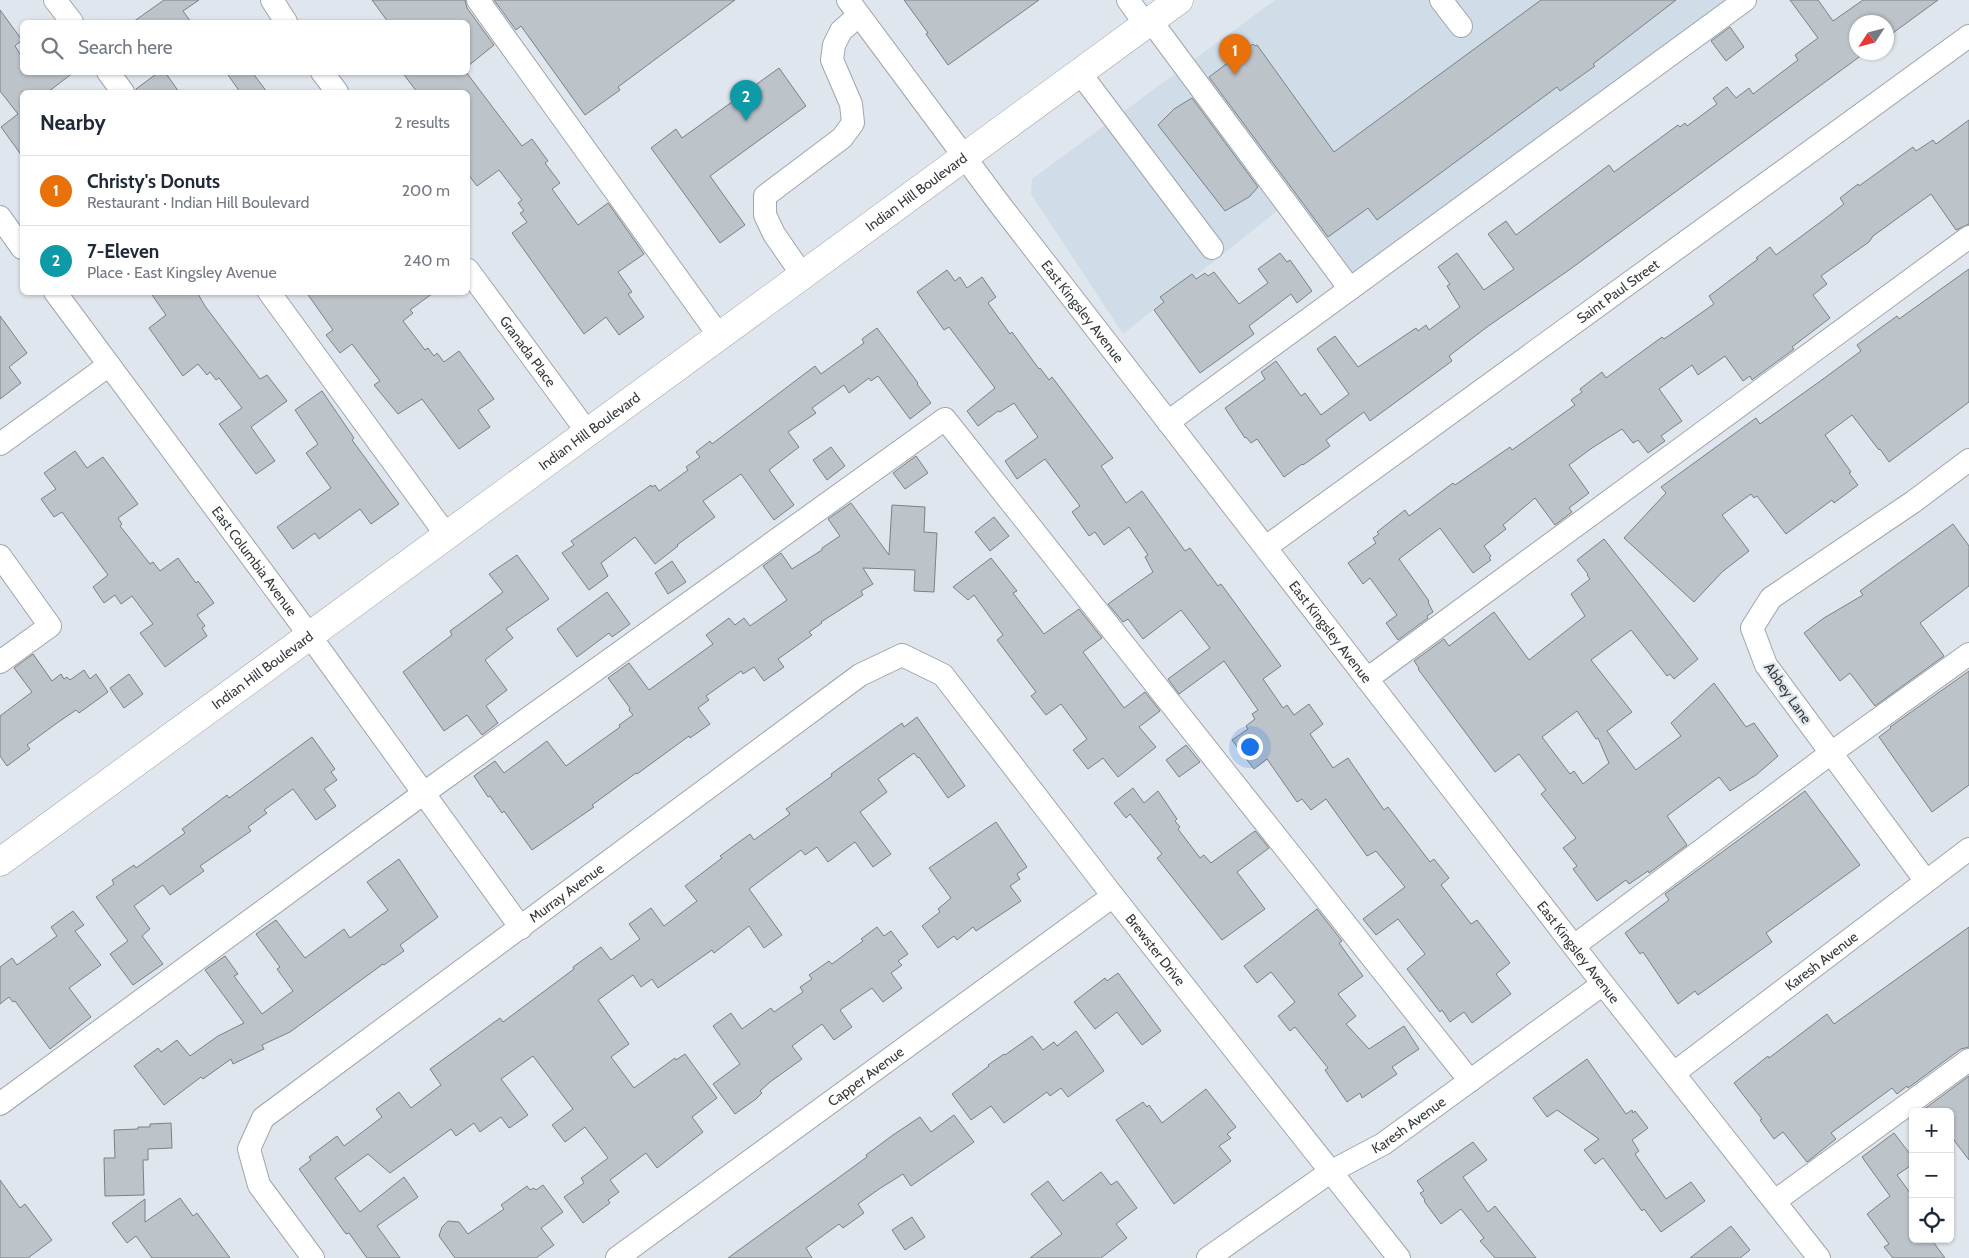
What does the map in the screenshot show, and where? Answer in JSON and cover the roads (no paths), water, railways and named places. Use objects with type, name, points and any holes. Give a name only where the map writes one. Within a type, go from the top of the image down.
[{"type":"main road","name":"Indian Hill Boulevard","points":[[0,862],[1179,0]]},
{"type":"street","points":[[55,0],[70,20]]},
{"type":"street","points":[[272,0],[285,20]]},
{"type":"street","points":[[478,0],[720,337]]},
{"type":"street","points":[[1128,0],[1148,23],[1350,289]]},
{"type":"street","points":[[1441,0],[1461,26]]},
{"type":"street","points":[[1168,422],[1745,0]]},
{"type":"street","points":[[803,276],[774,234],[765,215],[765,196],[842,138],[853,123],[851,104],[832,60],[834,45],[854,8]]},
{"type":"street","name":"East Kingsley Avenue","points":[[854,8],[964,158],[1603,984],[1819,1258]]},
{"type":"street","name":"Saint Paul Street","points":[[1266,547],[1969,36]]},
{"type":"street","points":[[1080,73],[1212,248]]},
{"type":"street","points":[[110,75],[122,90]]},
{"type":"street","points":[[324,75],[336,90]]},
{"type":"street","points":[[0,217],[20,245]]},
{"type":"street","points":[[1367,679],[1969,237]]},
{"type":"street","name":"Granada Place","points":[[470,273],[588,433]]},
{"type":"street","name":"East Columbia Avenue","points":[[57,295],[310,636],[521,928]]},
{"type":"street","points":[[271,295],[447,536]]},
{"type":"street","points":[[0,444],[109,365]]},
{"type":"street","points":[[0,1104],[424,793],[945,419],[1470,1081]]},
{"type":"street","name":"Abbey Lane","points":[[1926,880],[1766,665],[1752,628],[1771,598],[1912,502],[1969,460]]},
{"type":"street","points":[[0,556],[50,626],[0,662]]},
{"type":"street","points":[[1574,946],[1832,753],[1969,654]]},
{"type":"street","name":"Brewster Drive","points":[[902,655],[943,675],[1113,896],[1399,1258]]},
{"type":"street","name":"Murray Avenue","points":[[313,1258],[259,1185],[249,1149],[263,1118],[860,675],[902,655]]},
{"type":"street","name":"Karesh Avenue","points":[[1674,1073],[1969,848]]},
{"type":"street","name":"Capper Avenue","points":[[617,1258],[1113,896]]},
{"type":"street","name":"Karesh Avenue","points":[[1208,1258],[1330,1172],[1383,1144],[1603,984]]},
{"type":"street","points":[[1775,1202],[1969,1060]]},
{"type":"place","name":"Christy's Donuts","points":[[1235,75]]},
{"type":"place","name":"7-Eleven","points":[[746,121]]}]
